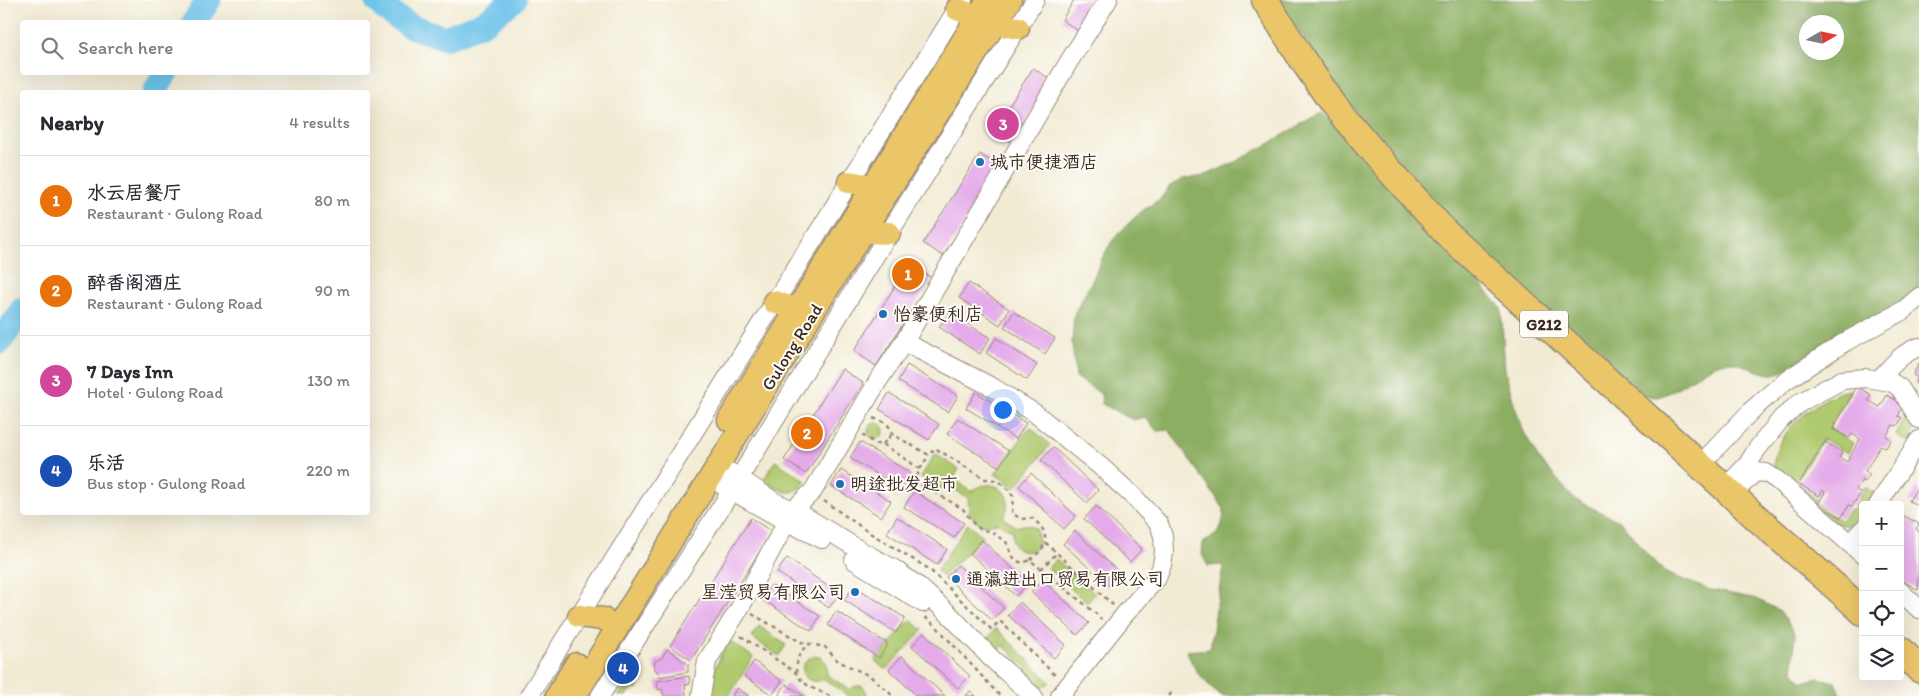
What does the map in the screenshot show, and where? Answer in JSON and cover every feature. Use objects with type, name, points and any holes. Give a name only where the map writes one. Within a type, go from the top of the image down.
[{"type":"highway","name":"G212","points":[[1265,0],[1333,104],[1446,234],[1730,492],[1754,517],[1859,608]]},
{"type":"highway","points":[[1904,653],[1919,669]]},
{"type":"main road","name":"Gulong Road","points":[[557,696],[704,461],[872,186],[983,13],[1010,0]]},
{"type":"main road","name":"Gulong Road","points":[[575,696],[862,232],[983,13]]},
{"type":"main road","points":[[849,182],[872,186]]},
{"type":"main road","points":[[862,232],[889,233]]},
{"type":"main road","points":[[774,302],[796,308]]},
{"type":"main road","points":[[579,616],[604,619]]},
{"type":"street","points":[[529,696],[849,182],[983,13],[1035,0]]},
{"type":"street","points":[[701,696],[707,661],[742,606],[790,516],[813,491],[878,381],[904,342],[1068,62],[1108,0]]},
{"type":"street","points":[[600,696],[735,484],[889,233],[983,13]]},
{"type":"street","points":[[1700,465],[1752,410],[1785,381],[1845,342],[1904,310],[1919,297]]},
{"type":"street","points":[[904,342],[992,387],[1036,414],[1100,466],[1134,497],[1159,524],[1163,536],[1164,552],[1157,578],[1119,610],[1060,696]]},
{"type":"street","points":[[1879,379],[1890,369],[1896,360],[1905,353],[1919,347]]},
{"type":"street","points":[[1730,492],[1757,449],[1782,418],[1801,402],[1842,380],[1866,378],[1891,382],[1900,388],[1919,419]]},
{"type":"street","points":[[1881,501],[1919,440]]},
{"type":"street","points":[[715,471],[790,516],[894,569],[918,586],[949,614],[991,658],[1033,696]]},
{"type":"street","points":[[1730,492],[1755,472],[1766,472],[1856,549]]},
{"type":"street","points":[[790,516],[816,536],[929,608],[1019,696]]},
{"type":"street","points":[[1904,595],[1919,609]]},
{"type":"path","points":[[861,410],[876,420],[886,423],[890,427],[892,434],[929,455]]},
{"type":"path","points":[[850,428],[866,436],[876,444],[883,444],[920,470]]},
{"type":"path","points":[[883,444],[892,434]]},
{"type":"path","points":[[935,448],[985,479],[1002,483],[1013,496],[1012,513],[1021,519],[1032,518],[1044,529],[1045,542],[1042,550],[1030,560],[1023,563],[1017,561],[1012,556],[1007,543],[992,532],[980,529],[963,509],[915,481],[929,455],[935,448]]},
{"type":"path","points":[[1045,542],[1119,610]]},
{"type":"path","points":[[1041,569],[1056,554]]},
{"type":"path","points":[[1030,560],[1099,616],[1107,625]]},
{"type":"path","points":[[1118,598],[1119,610]]},
{"type":"path","points":[[742,606],[800,642],[825,647],[838,661],[870,676],[893,696]]},
{"type":"path","points":[[920,613],[936,626],[1000,696]]},
{"type":"path","points":[[1107,613],[1107,625]]},
{"type":"path","points":[[727,627],[796,673],[810,687],[830,696]]},
{"type":"path","points":[[796,673],[802,650],[812,644]]},
{"type":"path","points":[[1058,678],[1063,671]]},
{"type":"path","points":[[1169,696],[1172,692]]},
{"type":"green space","points":[[1277,0],[1919,0],[1919,288],[1861,329],[1837,342],[1812,352],[1788,369],[1772,374],[1728,362],[1713,366],[1661,396],[1644,395],[1628,389],[1452,227],[1349,104]]},
{"type":"green space","points":[[1322,113],[1334,123],[1501,308],[1505,370],[1523,430],[1537,456],[1574,499],[1621,522],[1646,553],[1666,573],[1707,589],[1757,599],[1780,611],[1795,633],[1793,671],[1803,682],[1818,678],[1835,682],[1841,696],[1222,696],[1201,676],[1193,665],[1187,651],[1210,649],[1223,565],[1208,566],[1202,554],[1203,543],[1220,529],[1224,509],[1169,430],[1157,431],[1145,417],[1133,420],[1102,404],[1101,394],[1076,377],[1072,344],[1074,314],[1112,241],[1142,211],[1160,199],[1170,186],[1183,179],[1204,176],[1233,163]]},
{"type":"green space","points":[[1851,390],[1829,428],[1853,443],[1848,453],[1823,439],[1795,482],[1816,499],[1814,503],[1841,521],[1849,510],[1853,511],[1865,487],[1876,495],[1874,501],[1859,501],[1859,518],[1848,525],[1838,525],[1776,474],[1774,461],[1778,448],[1786,434],[1797,421],[1825,399]]},
{"type":"green space","points":[[1906,411],[1914,427],[1908,443],[1896,435],[1905,418],[1903,414]]},
{"type":"green space","points":[[876,423],[884,431],[876,439],[868,431]]},
{"type":"green space","points":[[1030,427],[1050,445],[1015,488],[995,474]]},
{"type":"green space","points":[[935,454],[959,469],[954,478],[971,492],[987,485],[1001,489],[1007,501],[1007,509],[1003,518],[1017,527],[1027,525],[1036,529],[1039,542],[1034,549],[1024,552],[1020,551],[1014,545],[1013,531],[998,523],[984,525],[978,523],[969,512],[968,498],[949,486],[946,492],[921,477]]},
{"type":"green space","points":[[775,461],[806,481],[795,491],[790,492],[776,487],[764,479]]},
{"type":"green space","points":[[968,523],[983,537],[942,577],[937,570]]},
{"type":"green space","points":[[1056,559],[1095,594],[1087,603],[1048,568]]},
{"type":"green space","points":[[910,620],[923,630],[886,670],[875,661]]},
{"type":"green space","points":[[759,626],[786,645],[779,656],[751,637]]},
{"type":"green space","points":[[996,628],[1050,682],[1046,686],[1038,688],[1031,685],[1021,675],[1027,668],[1003,645],[998,653],[985,641]]},
{"type":"green space","points":[[728,640],[753,657],[729,696],[711,696],[712,675]]},
{"type":"green space","points":[[814,656],[822,658],[827,664],[827,675],[850,690],[855,686],[863,687],[867,696],[848,696],[824,679],[811,681],[807,678],[804,674],[804,664]]},
{"type":"green space","points":[[638,669],[637,689],[630,690],[626,696],[618,696]]},
{"type":"building","points":[[1074,0],[1104,0],[1083,34],[1062,20]]},
{"type":"building","points":[[1033,68],[1053,81],[1012,143],[993,130]]},
{"type":"building","points":[[980,154],[1000,167],[943,256],[923,243]]},
{"type":"building","points":[[909,264],[932,278],[876,366],[854,351]]},
{"type":"building","points":[[969,283],[1009,309],[1000,325],[959,298]]},
{"type":"building","points":[[949,312],[990,338],[980,354],[939,327]]},
{"type":"building","points":[[1014,312],[1055,338],[1045,354],[1004,327]]},
{"type":"building","points":[[996,338],[1037,365],[1027,380],[986,353]]},
{"type":"building","points":[[1919,363],[1919,385],[1915,383],[1918,378],[1913,375]]},
{"type":"building","points":[[907,365],[958,396],[948,412],[898,381]]},
{"type":"building","points":[[842,369],[863,383],[806,474],[784,460]]},
{"type":"building","points":[[1857,386],[1871,395],[1868,400],[1880,407],[1887,395],[1904,405],[1898,416],[1902,418],[1897,426],[1893,425],[1886,436],[1891,440],[1886,448],[1881,445],[1865,471],[1870,474],[1865,482],[1862,480],[1856,490],[1861,493],[1852,506],[1849,505],[1841,518],[1818,504],[1825,492],[1823,490],[1819,496],[1799,484],[1825,442],[1842,452],[1839,457],[1847,462],[1860,439],[1852,434],[1849,438],[1833,429]]},
{"type":"building","points":[[976,392],[1026,423],[1016,439],[966,408]]},
{"type":"building","points":[[889,393],[939,424],[929,440],[879,409]]},
{"type":"building","points":[[957,418],[1009,451],[999,467],[947,434]]},
{"type":"building","points":[[860,442],[910,473],[901,489],[850,458]]},
{"type":"building","points":[[1053,447],[1098,490],[1087,503],[1041,460]]},
{"type":"building","points":[[841,470],[891,501],[881,517],[831,486]]},
{"type":"building","points":[[1031,473],[1076,516],[1064,529],[1019,486]]},
{"type":"building","points":[[1919,484],[1919,506],[1909,501]]},
{"type":"building","points":[[914,491],[964,523],[954,538],[904,507]]},
{"type":"building","points":[[1096,506],[1142,549],[1130,562],[1084,519]]},
{"type":"building","points":[[1904,516],[1919,524],[1916,529],[1919,531],[1918,590],[1904,581]]},
{"type":"building","points":[[897,517],[947,549],[937,565],[887,533]]},
{"type":"building","points":[[751,518],[772,532],[691,660],[670,646]]},
{"type":"building","points":[[1075,531],[1121,574],[1109,586],[1063,544]]},
{"type":"building","points":[[982,540],[1028,583],[1016,596],[970,553]]},
{"type":"building","points":[[787,558],[839,594],[829,608],[777,572]]},
{"type":"building","points":[[958,565],[1004,608],[992,620],[946,577]]},
{"type":"building","points":[[1043,580],[1089,623],[1077,635],[1031,592]]},
{"type":"building","points":[[771,585],[820,616],[811,631],[762,599]]},
{"type":"building","points":[[854,586],[905,618],[896,633],[844,600]]},
{"type":"building","points":[[1020,602],[1066,645],[1054,658],[1008,615]]},
{"type":"building","points":[[836,611],[888,644],[879,658],[828,625]]},
{"type":"building","points":[[924,633],[970,676],[958,688],[912,646]]},
{"type":"building","points":[[667,649],[688,664],[688,672],[659,677],[658,672],[654,668],[655,661],[662,658]]},
{"type":"building","points":[[902,656],[945,696],[917,696],[889,670]]},
{"type":"building","points":[[754,661],[782,681],[772,695],[744,676]]},
{"type":"building","points":[[689,676],[690,684],[685,685],[686,696],[664,696],[662,689],[658,690],[657,681]]},
{"type":"building","points":[[786,684],[804,696],[778,696]]},
{"type":"building","points":[[737,688],[749,696],[732,696]]},
{"type":"building","points":[[970,691],[976,696],[966,696]]},
{"type":"waterway","points":[[195,20],[209,0]]},
{"type":"waterway","points":[[376,0],[386,10],[410,26],[445,38],[483,23],[514,0]]},
{"type":"waterway","points":[[156,90],[164,75]]},
{"type":"waterway","points":[[0,342],[20,313]]},
{"type":"place","name":"7 Days Inn","points":[[1003,124]]},
{"type":"place","name":"城市便捷酒店","points":[[980,162]]},
{"type":"place","name":"水云居餐厅","points":[[908,274]]},
{"type":"place","name":"怡豪便利店","points":[[883,314]]},
{"type":"place","name":"醉香阁酒庄","points":[[807,433]]},
{"type":"place","name":"明途批发超市","points":[[840,484]]},
{"type":"place","name":"通瀛进出口贸易有限公司","points":[[956,579]]},
{"type":"place","name":"星滢贸易有限公司","points":[[855,592]]},
{"type":"place","name":"乐活","points":[[623,668]]}]
